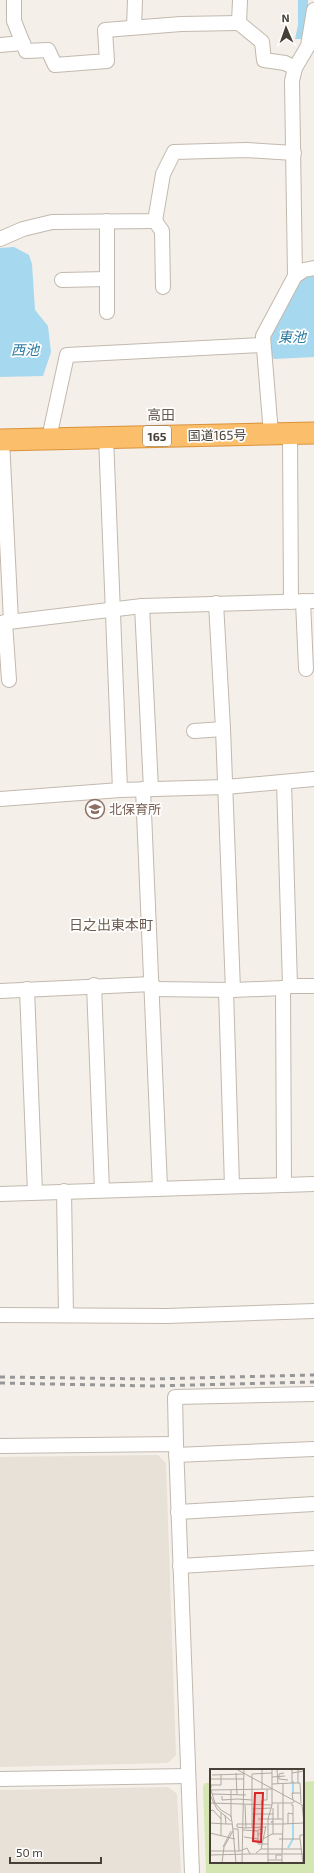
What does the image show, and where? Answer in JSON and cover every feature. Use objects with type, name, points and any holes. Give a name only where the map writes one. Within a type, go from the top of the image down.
[{"type":"highway","name":"国道165号","points":[[1,440],[314,433]]},
{"type":"street","points":[[14,0],[14,21],[26,51],[48,50],[55,65],[107,61],[105,30],[134,27],[239,23],[262,42],[264,60],[285,63],[295,68]]},
{"type":"street","points":[[134,27],[135,0]]},
{"type":"street","points":[[239,23],[240,0]]},
{"type":"street","points":[[295,276],[292,81],[295,68],[308,46],[314,10]]},
{"type":"street","points":[[0,45],[22,43]]},
{"type":"street","points":[[162,287],[162,231],[155,220],[163,174],[174,152],[246,150],[294,153]]},
{"type":"street","points":[[0,239],[37,224],[52,222],[155,220]]},
{"type":"street","points":[[107,221],[107,312]]},
{"type":"street","points":[[306,669],[303,601],[280,434],[263,345],[263,336],[295,276],[304,270],[314,268]]},
{"type":"street","points":[[62,280],[107,279]]},
{"type":"street","points":[[49,438],[67,355],[263,345]]},
{"type":"street","points":[[106,437],[120,790]]},
{"type":"street","points":[[1,440],[5,622],[9,680]]},
{"type":"street","points":[[5,622],[142,606],[303,601]]},
{"type":"street","points":[[216,603],[226,787],[232,1186]]},
{"type":"street","points":[[142,606],[152,987],[160,1188]]},
{"type":"street","points":[[194,730],[223,729]]},
{"type":"street","points":[[0,799],[120,790],[226,787],[314,779]]},
{"type":"street","points":[[284,782],[287,987],[284,1184]]},
{"type":"street","points":[[0,991],[94,985],[230,990],[314,986]]},
{"type":"street","points":[[94,985],[102,1190]]},
{"type":"street","points":[[27,989],[35,1192]]},
{"type":"street","points":[[0,1194],[314,1184]]},
{"type":"street","points":[[64,1191],[66,1315]]},
{"type":"street","points":[[0,1315],[167,1316],[314,1311]]},
{"type":"street","points":[[192,1873],[175,1397],[314,1394]]},
{"type":"street","points":[[0,1446],[176,1449],[314,1449]]},
{"type":"street","points":[[178,1512],[314,1504]]},
{"type":"street","points":[[180,1566],[314,1558]]},
{"type":"street","points":[[0,1779],[188,1776]]},
{"type":"shaded area","points":[[158,1455],[166,1463],[176,1755],[168,1763],[0,1767],[0,1457]]},
{"type":"shaded area","points":[[168,1787],[177,1794],[181,1873],[0,1873],[0,1790]]},
{"type":"green space","points":[[314,1781],[314,1873],[206,1873],[203,1786],[205,1783],[210,1783],[210,1863],[304,1863],[304,1782]]},
{"type":"water","points":[[298,0],[308,0],[302,39],[295,39],[298,25]]},
{"type":"water","name":"西池","points":[[14,247],[29,255],[32,264],[35,310],[48,326],[51,352],[43,376],[0,377],[0,248]]},
{"type":"water","name":"東池","points":[[311,274],[314,274],[314,357],[274,359],[268,351],[267,336],[299,281]]},
{"type":"railway","points":[[0,1377],[151,1379],[314,1375]]},
{"type":"railway","points":[[0,1383],[152,1386],[314,1382]]},
{"type":"place","name":"北保育所","points":[[95,809]]},
{"type":"district","name":"高田","points":[[161,414]]},
{"type":"district","name":"日之出東本町","points":[[111,924]]}]
